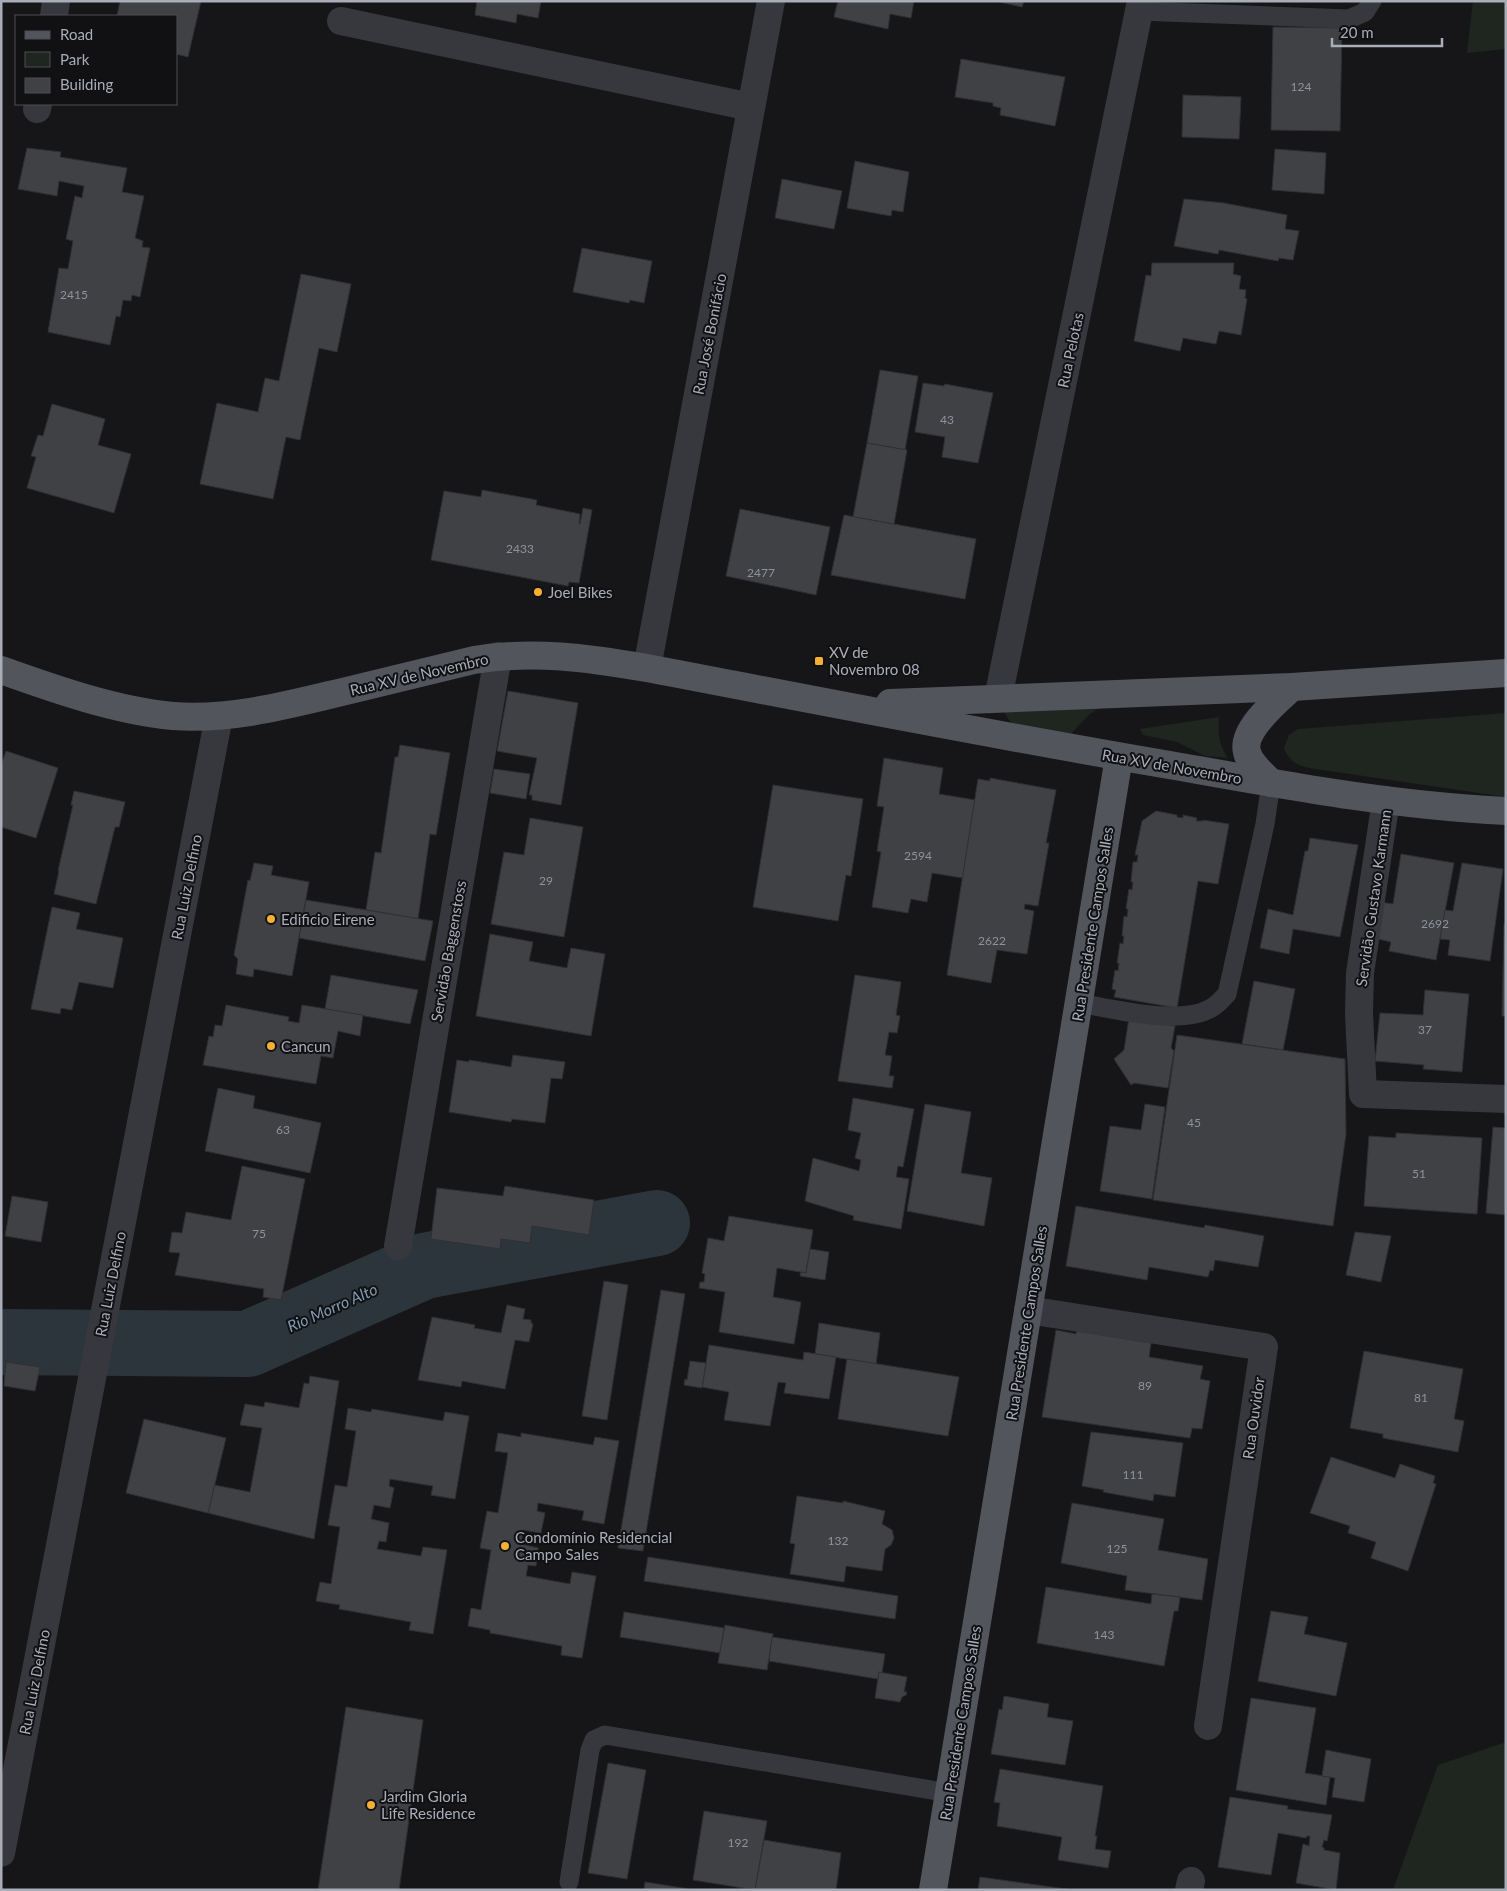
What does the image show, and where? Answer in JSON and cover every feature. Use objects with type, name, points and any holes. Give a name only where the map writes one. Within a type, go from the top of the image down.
[{"type":"main road","name":"Rua XV de Novembro","points":[[1,670],[54,688],[126,708],[173,716],[219,716],[265,710],[474,660],[498,656],[549,654],[592,658],[1119,757],[1271,783],[1386,800],[1462,809],[1506,811]]},
{"type":"main road","name":"Rua XV de Novembro","points":[[841,705],[1292,687],[1506,673]]},
{"type":"main road","points":[[1271,783],[1252,764],[1246,752],[1248,736],[1260,718],[1292,687]]},
{"type":"main road","name":"Rua Presidente Campos Salles","points":[[933,1890],[1119,757]]},
{"type":"street","points":[[54,15],[56,1]]},
{"type":"street","name":"Rua José Bonifácio","points":[[647,668],[771,1]]},
{"type":"street","name":"Rua Pelotas","points":[[998,698],[1140,6]]},
{"type":"street","points":[[340,22],[751,107]]},
{"type":"street","name":"Servidão Baggenstoss","points":[[398,1246],[498,656]]},
{"type":"street","name":"Rua Luiz Delfino","points":[[1,1853],[219,716]]},
{"type":"street","name":"Servidão Gustavo Karmann","points":[[1386,800],[1360,973],[1359,1014],[1363,1094],[1506,1099]]},
{"type":"street","name":"Rua Ouvidor","points":[[1028,1310],[1264,1347],[1208,1726]]},
{"type":"lane","points":[[1140,6],[1350,19],[1365,12],[1372,1]]},
{"type":"lane","points":[[1079,1003],[1175,1017],[1195,1015],[1206,1011],[1214,1007],[1227,994],[1265,824],[1271,783]]},
{"type":"lane","points":[[569,1882],[590,1750],[594,1740],[605,1735],[949,1793]]},
{"type":"green space","points":[[1473,1],[1506,1],[1506,49],[1467,53]]},
{"type":"green space","points":[[1100,707],[1089,715],[1066,739],[1019,730],[1002,709]]},
{"type":"green space","points":[[1506,713],[1506,797],[1309,768],[1294,762],[1284,748],[1289,735],[1298,729]]},
{"type":"green space","points":[[1219,717],[1219,738],[1228,758],[1205,756],[1177,742],[1143,735],[1140,729]]},
{"type":"green space","points":[[1506,1742],[1506,1890],[1393,1890],[1438,1765]]},
{"type":"building","points":[[120,1],[201,1],[188,57],[178,54],[178,15],[117,15]]},
{"type":"building","points":[[477,1],[541,1],[538,18],[517,14],[516,23],[475,15]]},
{"type":"building","points":[[838,1],[914,1],[911,18],[890,14],[888,29],[834,17]]},
{"type":"building","points":[[995,1],[1024,1],[1022,7]]},
{"type":"building","points":[[1273,27],[1342,28],[1340,131],[1271,130]]},
{"type":"building","points":[[961,59],[1065,77],[1055,126],[1000,115],[1001,108],[993,106],[993,103],[955,97]]},
{"type":"building","points":[[1183,95],[1241,97],[1239,139],[1182,137]]},
{"type":"building","points":[[27,148],[61,152],[60,157],[127,168],[122,192],[144,196],[135,238],[143,241],[142,247],[150,248],[140,297],[132,295],[131,301],[123,300],[120,317],[116,316],[110,345],[48,332],[59,268],[68,269],[73,241],[66,239],[75,196],[82,198],[84,186],[59,181],[57,196],[18,189]]},
{"type":"building","points":[[1275,149],[1326,153],[1324,194],[1272,190]]},
{"type":"building","points":[[855,161],[909,172],[903,212],[892,210],[891,216],[847,208]]},
{"type":"building","points":[[782,179],[842,191],[834,229],[775,218]]},
{"type":"building","points":[[1184,199],[1224,203],[1287,215],[1285,229],[1299,231],[1293,260],[1279,258],[1278,261],[1219,250],[1218,254],[1174,246]]},
{"type":"building","points":[[582,248],[652,261],[644,303],[630,300],[629,303],[573,292]]},
{"type":"building","points":[[1152,263],[1234,263],[1233,274],[1241,276],[1239,289],[1246,290],[1245,298],[1247,299],[1241,335],[1219,331],[1216,344],[1183,338],[1180,351],[1134,341],[1146,275],[1151,276]]},
{"type":"building","points":[[301,274],[351,284],[337,352],[319,348],[300,440],[286,437],[273,499],[200,484],[217,403],[258,412],[265,378],[279,381]]},
{"type":"building","points":[[880,370],[918,376],[905,450],[867,443]]},
{"type":"building","points":[[923,383],[944,386],[945,384],[993,393],[978,463],[942,457],[945,437],[915,432]]},
{"type":"building","points":[[52,404],[105,419],[98,445],[131,454],[114,513],[27,488],[36,457],[31,456],[38,435],[43,436]]},
{"type":"building","points":[[867,443],[907,450],[894,524],[853,517]]},
{"type":"building","points":[[482,490],[537,500],[536,505],[580,514],[579,524],[583,508],[592,510],[579,583],[569,582],[568,586],[431,560],[444,491],[481,497]]},
{"type":"building","points":[[740,509],[830,527],[816,595],[726,576]]},
{"type":"building","points":[[844,515],[976,539],[965,599],[831,575]]},
{"type":"building","points":[[508,691],[578,703],[561,805],[532,800],[532,795],[529,795],[537,758],[497,751]]},
{"type":"building","points":[[400,745],[450,753],[436,835],[430,834],[418,919],[366,910],[375,852],[381,853],[395,757],[398,757]]},
{"type":"building","points":[[6,751],[58,768],[36,838],[1,827],[1,765]]},
{"type":"building","points":[[884,758],[943,768],[939,794],[975,800],[963,878],[932,873],[927,902],[911,899],[908,913],[872,907],[881,852],[877,851],[884,807],[877,806]]},
{"type":"building","points":[[494,769],[530,774],[526,799],[490,793]]},
{"type":"building","points":[[990,778],[1056,790],[1046,843],[1049,843],[1038,906],[1025,904],[1024,909],[1034,911],[1027,954],[997,950],[991,983],[947,975],[978,779],[990,781]]},
{"type":"building","points":[[773,785],[863,799],[851,876],[846,875],[838,921],[753,907]]},
{"type":"building","points":[[74,791],[125,802],[119,827],[115,827],[96,904],[54,894],[73,805],[71,805]]},
{"type":"building","points":[[1156,811],[1177,815],[1177,817],[1183,818],[1183,815],[1197,818],[1196,821],[1203,820],[1229,824],[1218,884],[1198,881],[1177,1008],[1114,997],[1116,990],[1112,989],[1115,970],[1118,971],[1119,963],[1117,963],[1120,943],[1123,944],[1124,916],[1127,917],[1128,909],[1126,909],[1129,889],[1132,890],[1133,882],[1131,882],[1133,862],[1137,862],[1138,855],[1135,855],[1142,821]]},
{"type":"building","points":[[530,818],[583,827],[564,937],[491,924],[504,852],[524,855]]},
{"type":"building","points":[[1310,838],[1358,845],[1340,937],[1293,929],[1289,954],[1260,948],[1268,909],[1293,915],[1305,851],[1308,851]]},
{"type":"building","points":[[1401,854],[1454,863],[1436,960],[1389,951],[1391,942],[1374,938],[1380,902],[1393,904]]},
{"type":"building","name":"Edificio Eirene","points":[[254,863],[273,866],[271,875],[309,882],[292,976],[254,969],[253,977],[236,974],[238,959],[234,955],[248,880],[250,881]]},
{"type":"building","points":[[1462,863],[1503,869],[1490,961],[1448,955],[1450,940],[1440,939],[1445,910],[1453,911]]},
{"type":"building","points":[[306,900],[433,921],[425,961],[299,938]]},
{"type":"building","points":[[52,907],[80,913],[76,929],[123,938],[113,988],[79,982],[72,1010],[61,1008],[60,1014],[31,1009]]},
{"type":"building","points":[[1506,923],[1506,1016],[1502,1016],[1504,924]]},
{"type":"building","points":[[490,934],[533,942],[529,961],[567,968],[571,948],[605,954],[591,1036],[476,1016]]},
{"type":"building","points":[[331,975],[418,990],[410,1024],[325,1009]]},
{"type":"building","points":[[855,975],[901,982],[896,1015],[900,1016],[897,1033],[889,1032],[885,1055],[892,1056],[889,1076],[894,1076],[892,1088],[838,1081]]},
{"type":"building","points":[[1254,981],[1295,989],[1283,1050],[1242,1044]]},
{"type":"building","points":[[1425,990],[1469,994],[1462,1072],[1423,1069],[1424,1065],[1375,1061],[1380,1013],[1423,1015]]},
{"type":"building","name":"Cancun","points":[[226,1005],[289,1017],[288,1021],[299,1023],[302,1005],[363,1015],[360,1036],[338,1031],[333,1058],[321,1056],[316,1084],[203,1065],[209,1036],[213,1037],[215,1025],[222,1026]]},
{"type":"building","points":[[1129,1018],[1175,1026],[1171,1048],[1174,1051],[1168,1088],[1134,1083],[1131,1085],[1114,1059],[1124,1050]]},
{"type":"building","points":[[1177,1035],[1345,1059],[1346,1134],[1333,1226],[1153,1200]]},
{"type":"building","points":[[513,1055],[565,1062],[562,1079],[551,1078],[545,1123],[512,1119],[511,1122],[449,1112],[457,1060],[469,1062],[469,1060],[511,1067]]},
{"type":"building","points":[[218,1088],[255,1096],[253,1108],[321,1123],[310,1173],[205,1151]]},
{"type":"building","points":[[853,1098],[914,1109],[903,1167],[898,1166],[896,1177],[909,1179],[901,1229],[853,1220],[854,1216],[805,1201],[813,1158],[859,1171],[861,1160],[855,1158],[861,1133],[848,1130]]},
{"type":"building","points":[[925,1104],[971,1112],[961,1173],[992,1178],[984,1226],[907,1211]]},
{"type":"building","points":[[1145,1104],[1165,1107],[1152,1199],[1100,1191],[1110,1126],[1141,1130]]},
{"type":"building","points":[[1493,1127],[1506,1128],[1506,1215],[1486,1213]]},
{"type":"building","points":[[1396,1133],[1482,1138],[1477,1214],[1364,1206],[1369,1136],[1396,1138]]},
{"type":"building","points":[[242,1166],[305,1179],[281,1300],[263,1297],[264,1289],[175,1275],[180,1253],[169,1252],[172,1232],[182,1233],[186,1212],[231,1220]]},
{"type":"building","points":[[505,1186],[594,1200],[589,1235],[532,1226],[530,1243],[501,1239],[500,1249],[431,1239],[437,1188],[503,1196]]},
{"type":"building","points":[[12,1196],[48,1202],[41,1242],[5,1236]]},
{"type":"building","points":[[1076,1206],[1204,1228],[1205,1225],[1264,1236],[1258,1267],[1215,1260],[1213,1271],[1210,1270],[1208,1277],[1149,1267],[1147,1280],[1066,1266]]},
{"type":"building","points":[[729,1216],[813,1230],[806,1273],[777,1268],[773,1297],[801,1302],[794,1344],[719,1332],[725,1292],[699,1288],[700,1282],[704,1282],[705,1274],[702,1273],[708,1238],[724,1241]]},
{"type":"building","points":[[1355,1232],[1391,1236],[1381,1282],[1346,1275]]},
{"type":"building","points":[[810,1249],[829,1252],[825,1280],[800,1276],[801,1272],[806,1273]]},
{"type":"building","points":[[604,1281],[628,1285],[607,1420],[582,1416]]},
{"type":"building","points":[[661,1290],[685,1294],[643,1551],[618,1548]]},
{"type":"building","points":[[507,1305],[525,1309],[523,1319],[531,1320],[533,1324],[529,1342],[515,1340],[505,1389],[462,1381],[461,1387],[418,1380],[432,1317],[475,1325],[474,1328],[501,1333]]},
{"type":"building","points":[[819,1323],[880,1333],[876,1364],[815,1354]]},
{"type":"building","points":[[1056,1330],[1076,1334],[1077,1331],[1151,1343],[1149,1357],[1203,1366],[1200,1379],[1210,1381],[1202,1429],[1192,1428],[1190,1438],[1042,1417]]},
{"type":"building","points":[[709,1345],[803,1360],[804,1352],[836,1357],[829,1399],[784,1393],[786,1383],[778,1382],[770,1426],[724,1420],[729,1392],[702,1387]]},
{"type":"building","points":[[1364,1351],[1463,1369],[1454,1419],[1464,1421],[1458,1452],[1383,1438],[1383,1434],[1350,1428]]},
{"type":"building","points":[[847,1359],[959,1377],[948,1436],[838,1419]]},
{"type":"building","points":[[690,1361],[706,1363],[702,1388],[684,1385],[685,1379],[687,1380]]},
{"type":"building","points":[[6,1362],[40,1367],[35,1391],[4,1386]]},
{"type":"building","points":[[310,1376],[339,1381],[314,1539],[208,1513],[214,1485],[250,1492],[262,1428],[240,1425],[245,1404],[264,1407],[265,1402],[299,1408],[304,1383],[309,1384]]},
{"type":"building","points":[[348,1408],[371,1412],[372,1409],[443,1421],[445,1412],[469,1416],[455,1499],[431,1495],[433,1486],[390,1479],[389,1486],[394,1488],[390,1508],[374,1505],[371,1519],[389,1523],[386,1542],[379,1541],[377,1549],[421,1556],[423,1547],[447,1550],[433,1634],[409,1630],[411,1622],[339,1609],[340,1605],[316,1601],[320,1582],[331,1584],[340,1527],[328,1525],[335,1485],[347,1487],[356,1431],[345,1429]]},
{"type":"building","points":[[144,1419],[226,1438],[208,1513],[126,1493]]},
{"type":"building","points":[[1091,1432],[1183,1443],[1175,1497],[1154,1494],[1153,1501],[1103,1492],[1104,1490],[1082,1486]]},
{"type":"building","name":"Condomínio Residencial Campo Sales","points":[[498,1433],[521,1437],[521,1433],[593,1445],[595,1437],[619,1441],[604,1524],[582,1520],[584,1511],[538,1503],[537,1511],[545,1513],[541,1533],[523,1530],[521,1544],[538,1548],[536,1566],[528,1565],[526,1576],[570,1584],[572,1572],[596,1576],[582,1658],[561,1655],[562,1646],[490,1633],[490,1630],[468,1626],[471,1608],[481,1610],[491,1550],[480,1548],[487,1511],[498,1513],[508,1453],[495,1451]]},
{"type":"building","points":[[1331,1457],[1395,1478],[1400,1464],[1435,1476],[1433,1483],[1436,1484],[1408,1571],[1371,1558],[1376,1542],[1348,1533],[1350,1526],[1310,1513]]},
{"type":"building","points":[[797,1496],[843,1503],[843,1501],[885,1511],[882,1524],[892,1530],[894,1538],[891,1545],[885,1549],[882,1571],[846,1566],[844,1582],[790,1574],[795,1544],[790,1543]]},
{"type":"building","points":[[1072,1503],[1164,1519],[1158,1550],[1208,1559],[1202,1600],[1125,1590],[1127,1576],[1061,1563]]},
{"type":"building","points":[[648,1557],[898,1596],[895,1619],[644,1581]]},
{"type":"building","points":[[1046,1587],[1151,1604],[1152,1594],[1180,1597],[1178,1611],[1174,1611],[1164,1666],[1037,1643]]},
{"type":"building","points":[[1271,1611],[1308,1617],[1304,1634],[1347,1643],[1336,1696],[1258,1681]]},
{"type":"building","points":[[624,1612],[724,1628],[720,1653],[620,1637]]},
{"type":"building","points":[[725,1625],[773,1634],[767,1670],[718,1663]]},
{"type":"building","points":[[772,1637],[885,1654],[882,1673],[879,1672],[878,1679],[769,1661]]},
{"type":"building","points":[[879,1672],[907,1677],[904,1692],[907,1692],[900,1702],[875,1698]]},
{"type":"building","points":[[1004,1696],[1049,1704],[1047,1717],[1073,1721],[1065,1765],[991,1754],[999,1709],[1002,1710]]},
{"type":"building","points":[[1251,1698],[1316,1708],[1305,1773],[1330,1777],[1326,1805],[1236,1790]]},
{"type":"building","name":"Jardim Gloria Life Residence","points":[[346,1707],[423,1720],[399,1890],[318,1890]]},
{"type":"building","points":[[1326,1750],[1371,1759],[1364,1802],[1332,1797],[1335,1778],[1322,1776]]},
{"type":"building","points":[[608,1763],[646,1770],[627,1879],[588,1873]]},
{"type":"building","points":[[1000,1769],[1103,1786],[1095,1836],[1097,1836],[1095,1849],[1111,1851],[1108,1868],[1058,1860],[1062,1837],[997,1826],[1000,1803],[994,1802]]},
{"type":"building","points":[[1230,1797],[1288,1806],[1287,1809],[1332,1815],[1327,1841],[1324,1840],[1322,1847],[1324,1850],[1340,1853],[1336,1890],[1296,1883],[1303,1844],[1309,1846],[1310,1836],[1306,1838],[1278,1833],[1271,1875],[1218,1867]]},
{"type":"building","points":[[704,1811],[767,1821],[755,1890],[693,1880]]},
{"type":"building","points":[[764,1840],[841,1853],[836,1890],[755,1890]]},
{"type":"building","points":[[980,1877],[1073,1890],[978,1890]]},
{"type":"building","points":[[645,1882],[689,1889],[689,1890],[644,1890]]},
{"type":"waterway","name":"Rio Morro Alto","points":[[1,1342],[248,1344],[424,1266],[657,1223]]},
{"type":"place","name":"Joel Bikes","points":[[538,592]]},
{"type":"place","name":"XV de Novembro 08","points":[[819,661]]},
{"type":"place","name":"Edificio Eirene","points":[[271,919]]},
{"type":"place","name":"Cancun","points":[[271,1046]]},
{"type":"place","name":"Condomínio Residencial Campo Sales","points":[[505,1546]]},
{"type":"place","name":"Jardim Gloria Life Residence","points":[[371,1805]]}]
